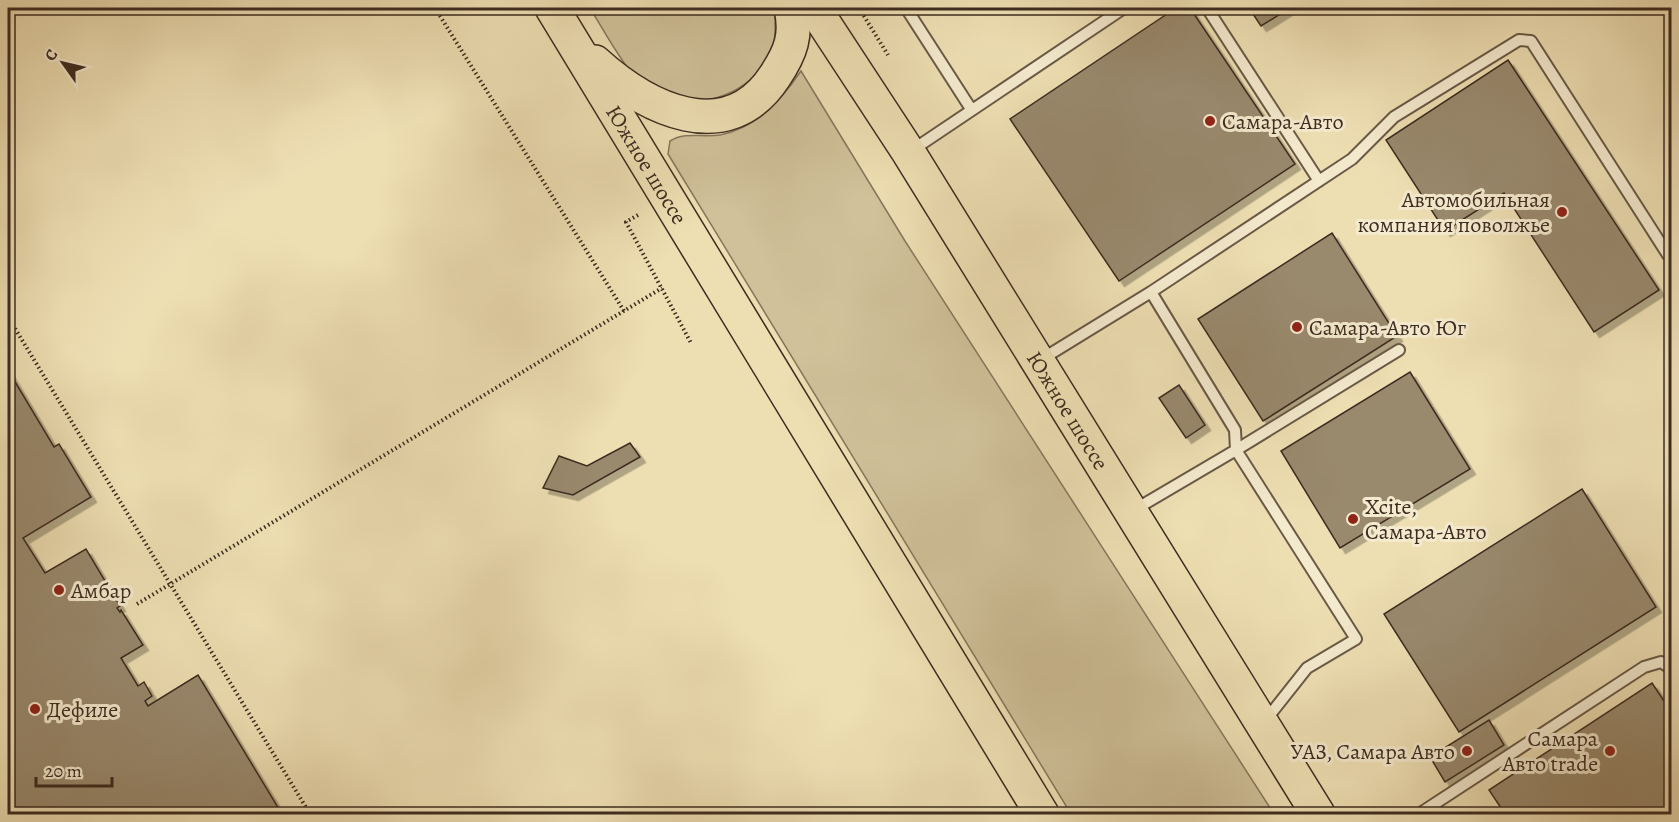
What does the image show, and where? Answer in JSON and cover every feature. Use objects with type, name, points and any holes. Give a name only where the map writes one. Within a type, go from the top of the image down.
[{"type":"main road","name":"Южное шоссе","points":[[552,8],[1042,814]]},
{"type":"main road","points":[[574,43],[617,81],[645,100],[681,114],[715,117],[744,106],[766,89],[784,62],[795,29],[791,8]]},
{"type":"main road","name":"Южное шоссе","points":[[814,8],[909,153],[1318,814]]},
{"type":"lane","points":[[906,8],[971,109]]},
{"type":"lane","points":[[909,153],[971,109],[1124,8]]},
{"type":"lane","points":[[1207,8],[1319,181]]},
{"type":"lane","points":[[1037,361],[1151,292],[1319,181],[1352,159],[1394,117],[1519,40],[1531,41],[1668,255]]},
{"type":"lane","points":[[1151,292],[1234,430],[1236,450],[1356,639],[1307,668],[1262,724]]},
{"type":"lane","points":[[1131,512],[1399,350]]},
{"type":"lane","points":[[1419,814],[1644,667],[1661,662],[1671,669]]},
{"type":"path","points":[[435,8],[624,311]]},
{"type":"path","points":[[859,8],[888,55]]},
{"type":"path","points":[[638,214],[626,222],[691,343]]},
{"type":"path","points":[[137,604],[662,288]]},
{"type":"path","points":[[8,317],[310,814]]},
{"type":"shaded area","points":[[590,8],[772,8],[775,16],[774,41],[761,68],[738,88],[709,100],[684,101],[657,94],[636,78],[618,54]]},
{"type":"shaded area","points":[[801,71],[905,241],[1274,814],[1071,814],[668,154],[670,141],[676,138],[688,135],[720,135],[745,126],[776,102]]},
{"type":"building","points":[[1176,8],[1190,8],[1295,164],[1119,281],[1010,119]]},
{"type":"building","points":[[1249,8],[1290,8],[1261,26]]},
{"type":"building","name":"Автомобильная компания поволжье","points":[[1508,60],[1659,290],[1594,332],[1504,193],[1445,231],[1386,140]]},
{"type":"building","name":"Самара-Авто Юг","points":[[1332,233],[1397,336],[1263,421],[1198,319]]},
{"type":"building","name":"Амбар","points":[[8,370],[54,447],[59,444],[91,497],[23,538],[45,573],[86,549],[120,606],[117,608],[120,612],[121,610],[143,645],[121,658],[138,686],[144,682],[152,696],[145,701],[148,706],[198,675],[282,814],[8,814]]},
{"type":"building","points":[[1410,372],[1470,469],[1340,548],[1281,451]]},
{"type":"building","points":[[1179,385],[1205,425],[1186,438],[1159,398]]},
{"type":"building","points":[[630,443],[640,457],[573,495],[543,488],[559,456],[587,466]]},
{"type":"building","points":[[1582,489],[1656,607],[1459,732],[1384,614]]},
{"type":"building","name":"Самара Авто trade","points":[[1652,683],[1672,713],[1672,814],[1505,814],[1489,790]]},
{"type":"building","name":"УАЗ, Самара Авто","points":[[1489,720],[1504,745],[1445,782],[1430,757]]},
{"type":"place","name":"Самара-Авто","points":[[1210,121]]},
{"type":"place","name":"Автомобильная компания поволжье","points":[[1562,212]]},
{"type":"place","name":"Самара-Авто Юг","points":[[1297,327]]},
{"type":"place","name":"Xcite, Самара-Авто","points":[[1353,519]]},
{"type":"place","name":"Амбар","points":[[59,590]]},
{"type":"place","name":"Дефиле","points":[[35,709]]},
{"type":"place","name":"УАЗ, Самара Авто","points":[[1467,751]]},
{"type":"place","name":"Самара Авто trade","points":[[1610,751]]}]
